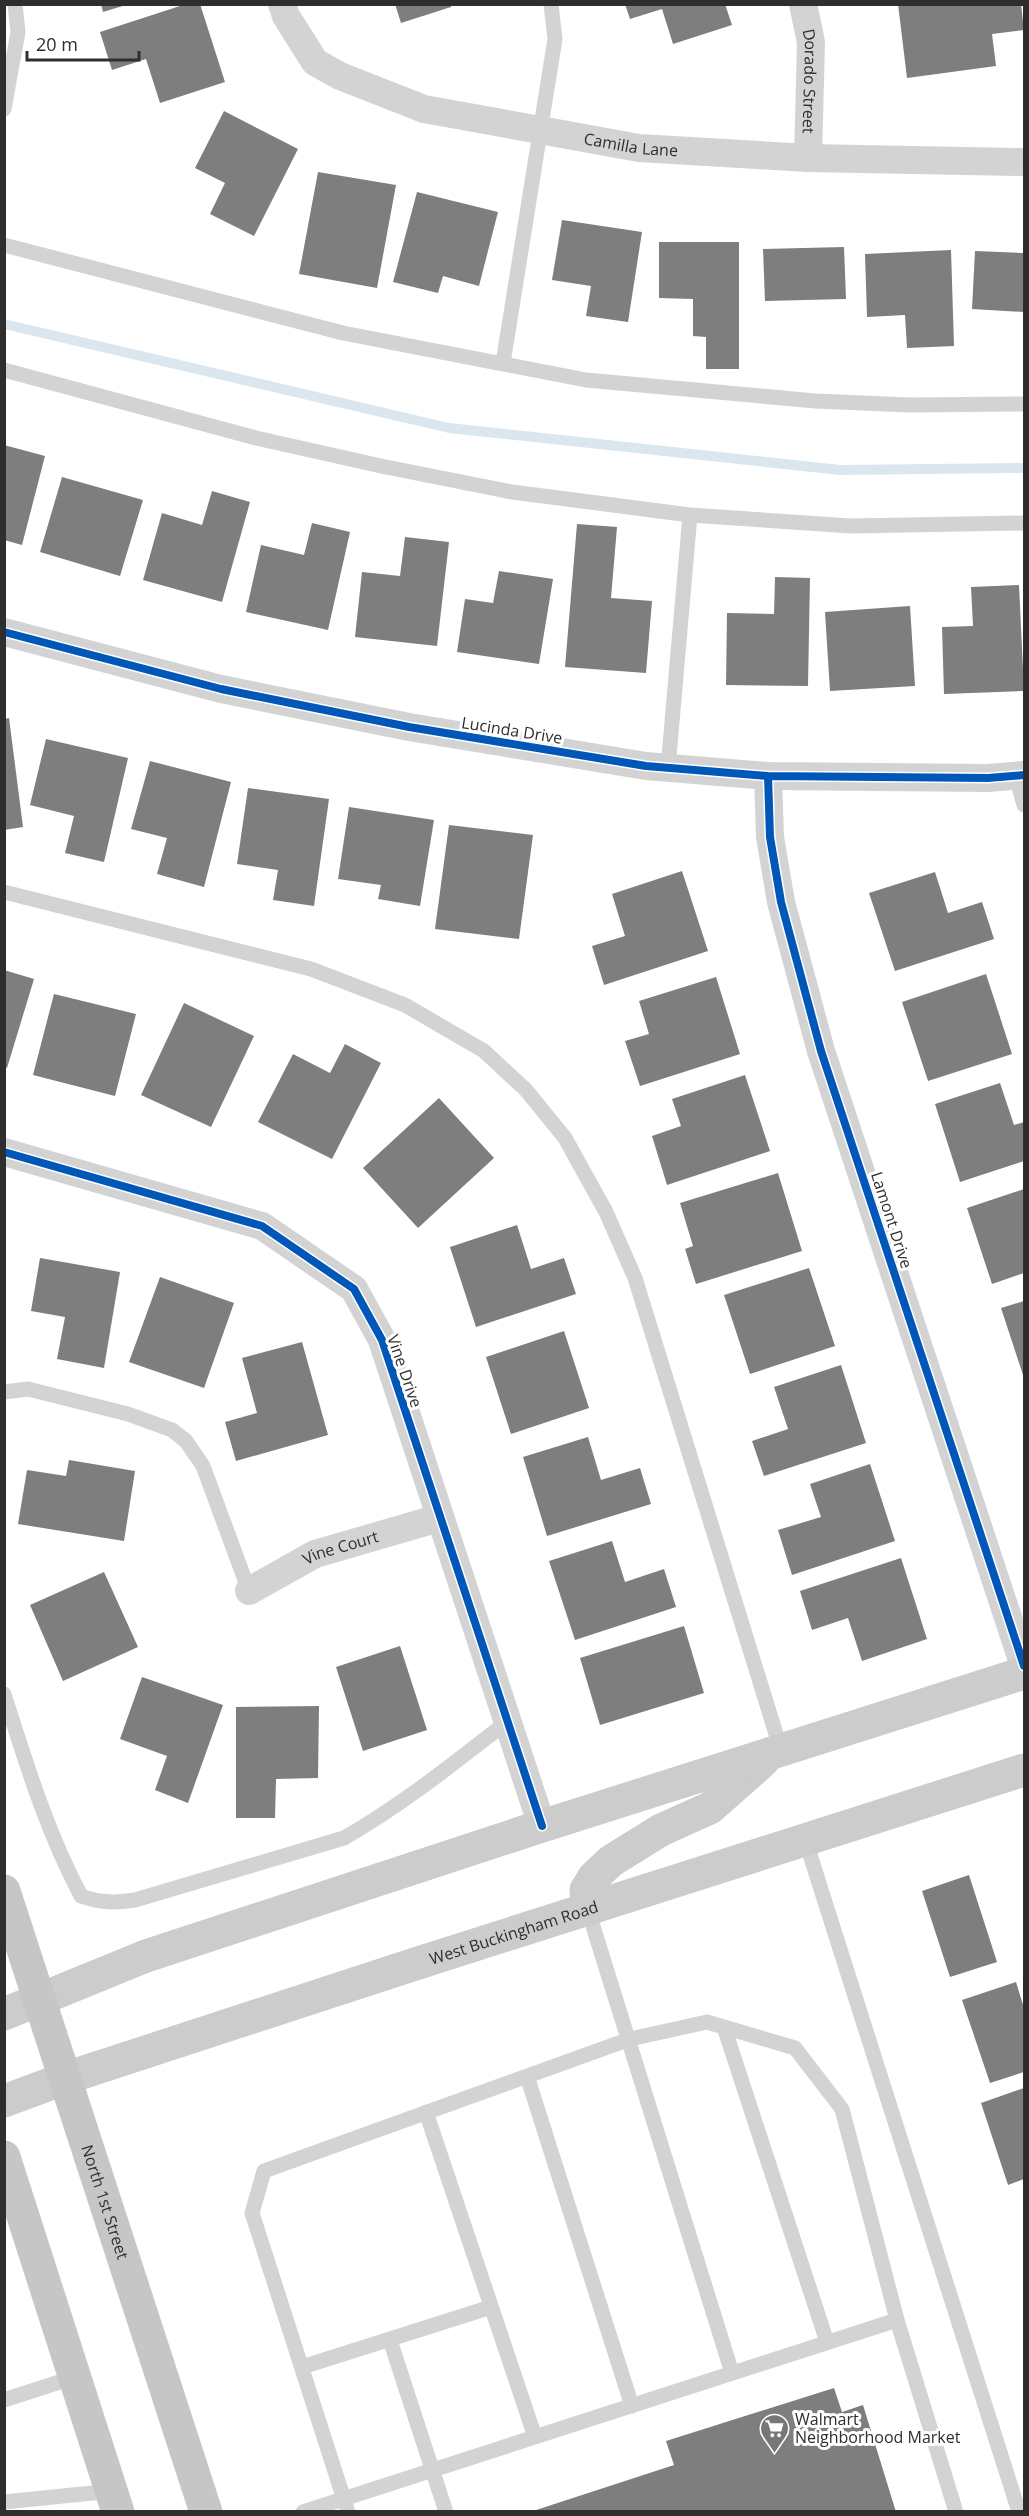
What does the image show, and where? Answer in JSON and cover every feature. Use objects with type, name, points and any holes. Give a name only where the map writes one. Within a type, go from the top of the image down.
[{"type":"main road","points":[[4,2014],[146,1956],[542,1826],[1024,1674]]},
{"type":"main road","points":[[588,1910],[586,1890],[602,1868],[661,1830],[710,1808],[777,1751]]},
{"type":"main road","name":"West Buckingham Road","points":[[4,2101],[66,2078],[549,1921],[1024,1770]]},
{"type":"main road","name":"North 1st Street","points":[[4,1892],[206,2511]]},
{"type":"main road","points":[[4,2157],[115,2501]]},
{"type":"street","name":"Camilla Lane","points":[[282,4],[286,16],[315,62],[340,76],[424,109],[639,148],[808,158],[1024,162]]},
{"type":"street","name":"Dorado Street","points":[[803,4],[811,42],[808,158]]},
{"type":"street","name":"Lucinda Drive","points":[[4,632],[221,689],[409,727],[668,768],[768,776],[988,778],[1020,776]]},
{"type":"street","name":"Lamont Drive","points":[[768,776],[770,837],[781,902],[821,1051],[1024,1666]]},
{"type":"street","name":"Vine Drive","points":[[4,1152],[262,1226],[354,1288],[382,1340],[542,1826]]},
{"type":"street","name":"Vine Court","points":[[249,1591],[315,1554],[439,1518]]},
{"type":"lane","points":[[4,109],[18,32],[15,4]]},
{"type":"lane","points":[[503,363],[555,39],[551,4]]},
{"type":"lane","points":[[4,245],[343,333],[586,380],[815,401],[909,405],[1024,404]]},
{"type":"lane","points":[[4,370],[256,438],[512,492],[690,515],[851,526],[1024,523]]},
{"type":"lane","points":[[668,768],[690,515]]},
{"type":"lane","points":[[1020,776],[1024,805]]},
{"type":"lane","points":[[4,892],[322,973],[405,1005],[484,1051],[526,1090],[565,1138],[606,1212],[635,1278],[777,1751]]},
{"type":"lane","points":[[4,1392],[28,1389],[128,1414],[172,1430],[186,1441],[203,1466],[249,1591]]},
{"type":"lane","points":[[4,1694],[32,1783],[64,1863],[81,1896],[111,1904],[135,1900],[344,1838],[372,1822],[428,1783],[507,1722]]},
{"type":"lane","points":[[805,1839],[1019,2511]]},
{"type":"lane","points":[[588,1910],[732,2373]]},
{"type":"lane","points":[[346,2504],[252,2213],[264,2170],[630,2039],[707,2022],[795,2048],[842,2109],[897,2320],[956,2511]]},
{"type":"lane","points":[[724,2027],[827,2342]]},
{"type":"lane","points":[[527,2076],[632,2406]]},
{"type":"lane","points":[[426,2112],[535,2437]]},
{"type":"lane","points":[[302,2367],[491,2307]]},
{"type":"lane","points":[[303,2511],[346,2504],[432,2470],[897,2320]]},
{"type":"lane","points":[[390,2340],[446,2511]]},
{"type":"lane","points":[[4,2400],[75,2377]]},
{"type":"lane","points":[[4,2502],[115,2501]]},
{"type":"building","points":[[101,4],[126,4],[126,5],[103,12]]},
{"type":"building","points":[[186,4],[200,4],[225,82],[160,103],[146,59],[112,70],[100,32]]},
{"type":"building","points":[[395,4],[451,4],[451,7],[401,23]]},
{"type":"building","points":[[625,4],[725,4],[732,25],[673,44],[662,9],[630,19]]},
{"type":"building","points":[[898,4],[1021,4],[1024,30],[992,34],[996,66],[907,78]]},
{"type":"building","points":[[224,111],[298,149],[254,236],[210,214],[225,183],[195,168]]},
{"type":"building","points":[[318,172],[396,185],[377,288],[299,274]]},
{"type":"building","points":[[417,192],[498,212],[479,286],[443,276],[438,293],[393,282]]},
{"type":"building","points":[[562,220],[642,232],[628,322],[586,316],[591,286],[552,280]]},
{"type":"building","points":[[659,242],[739,242],[739,369],[706,369],[706,337],[693,336],[693,299],[659,298]]},
{"type":"building","points":[[844,247],[846,299],[765,301],[763,249]]},
{"type":"building","points":[[951,250],[954,346],[907,348],[905,315],[867,317],[865,254]]},
{"type":"building","points":[[975,251],[1024,253],[1024,312],[972,309]]},
{"type":"building","points":[[4,445],[45,456],[22,545],[4,540]]},
{"type":"building","points":[[62,477],[143,500],[120,576],[40,552]]},
{"type":"building","points":[[212,491],[250,502],[222,602],[143,580],[162,513],[202,525]]},
{"type":"building","points":[[312,523],[350,532],[328,630],[246,612],[261,545],[304,555]]},
{"type":"building","points":[[577,524],[617,527],[611,598],[652,601],[646,673],[565,667]]},
{"type":"building","points":[[405,537],[449,542],[437,646],[355,637],[362,572],[400,576]]},
{"type":"building","points":[[499,571],[553,579],[539,664],[457,652],[465,599],[493,603]]},
{"type":"building","points":[[775,577],[810,578],[808,686],[726,685],[727,613],[774,614]]},
{"type":"building","points":[[1019,585],[1024,691],[944,694],[942,627],[973,626],[971,587]]},
{"type":"building","points":[[910,606],[915,686],[830,691],[825,612]]},
{"type":"building","points":[[9,718],[23,827],[4,830],[4,719]]},
{"type":"building","points":[[46,739],[128,758],[104,862],[65,853],[74,816],[30,805]]},
{"type":"building","points":[[150,761],[231,782],[204,887],[157,874],[167,838],[131,829]]},
{"type":"building","points":[[248,788],[329,799],[314,906],[273,900],[278,870],[237,864]]},
{"type":"building","points":[[349,807],[434,820],[420,906],[378,899],[381,885],[338,879]]},
{"type":"building","points":[[449,825],[533,835],[519,939],[435,929]]},
{"type":"building","points":[[682,871],[708,951],[604,985],[592,946],[625,936],[612,894]]},
{"type":"building","points":[[935,872],[948,913],[982,902],[994,939],[895,971],[869,893]]},
{"type":"building","points":[[4,970],[34,979],[7,1068],[4,1067]]},
{"type":"building","points":[[986,974],[1012,1054],[928,1081],[902,1002]]},
{"type":"building","points":[[716,977],[740,1054],[640,1086],[625,1041],[649,1034],[639,1001]]},
{"type":"building","points":[[54,994],[136,1014],[115,1096],[33,1075]]},
{"type":"building","points":[[184,1003],[254,1036],[211,1127],[141,1095]]},
{"type":"building","points":[[345,1044],[381,1063],[332,1159],[258,1122],[293,1054],[330,1073]]},
{"type":"building","points":[[745,1075],[770,1151],[667,1185],[652,1136],[681,1126],[672,1099]]},
{"type":"building","points":[[1000,1083],[1014,1125],[1024,1122],[1024,1161],[960,1182],[935,1104]]},
{"type":"building","points":[[439,1098],[494,1158],[418,1228],[363,1168]]},
{"type":"building","points":[[778,1173],[802,1251],[696,1284],[685,1249],[693,1246],[680,1203]]},
{"type":"building","points":[[1024,1189],[1024,1273],[992,1284],[967,1208]]},
{"type":"building","points":[[517,1225],[531,1269],[564,1258],[576,1294],[476,1327],[450,1247]]},
{"type":"building","points":[[40,1258],[120,1272],[104,1368],[57,1359],[65,1317],[31,1311]]},
{"type":"building","points":[[809,1268],[835,1346],[750,1374],[724,1295]]},
{"type":"building","points":[[160,1277],[234,1303],[204,1388],[129,1362]]},
{"type":"building","points":[[1024,1301],[1024,1378],[1001,1308]]},
{"type":"building","points":[[564,1331],[589,1408],[511,1434],[486,1357]]},
{"type":"building","points":[[302,1342],[328,1435],[236,1461],[225,1422],[257,1413],[242,1358]]},
{"type":"building","points":[[841,1365],[866,1443],[764,1476],[752,1441],[788,1429],[774,1387]]},
{"type":"building","points":[[588,1437],[601,1480],[640,1468],[651,1504],[547,1536],[523,1457]]},
{"type":"building","points":[[69,1460],[135,1471],[124,1541],[18,1524],[27,1470],[66,1476]]},
{"type":"building","points":[[870,1464],[895,1541],[792,1575],[778,1530],[821,1517],[810,1484]]},
{"type":"building","points":[[612,1541],[625,1582],[664,1569],[676,1607],[575,1640],[549,1561]]},
{"type":"building","points":[[901,1558],[927,1639],[862,1661],[848,1618],[812,1630],[800,1591]]},
{"type":"building","points":[[104,1572],[138,1647],[63,1681],[30,1605]]},
{"type":"building","points":[[684,1626],[704,1693],[600,1725],[580,1658]]},
{"type":"building","points":[[400,1646],[427,1730],[363,1751],[336,1667]]},
{"type":"building","points":[[142,1677],[223,1705],[188,1803],[155,1790],[167,1756],[120,1739]]},
{"type":"building","points":[[319,1706],[318,1778],[276,1779],[275,1818],[236,1818],[236,1707]]},
{"type":"building","points":[[969,1875],[997,1962],[950,1977],[922,1891]]},
{"type":"building","points":[[1016,1982],[1024,2008],[1024,2072],[990,2083],[962,2000]]},
{"type":"building","points":[[1024,2088],[1024,2179],[1008,2185],[981,2103]]},
{"type":"building","name":"Walmart Neighborhood Market","points":[[834,2388],[842,2412],[863,2405],[896,2512],[530,2512],[674,2465],[666,2441]]},
{"type":"waterway","points":[[4,324],[449,428],[840,470],[1024,468]]},
{"type":"cycle path","points":[[4,632],[221,689],[409,727],[646,766],[768,776],[988,778],[1024,775]]},
{"type":"cycle path","points":[[768,776],[770,837],[781,902],[821,1051],[1024,1666]]},
{"type":"cycle path","points":[[4,1152],[262,1226],[354,1289],[382,1340],[542,1826]]},
{"type":"place","name":"Walmart Neighborhood Market","points":[[774,2454]]}]
